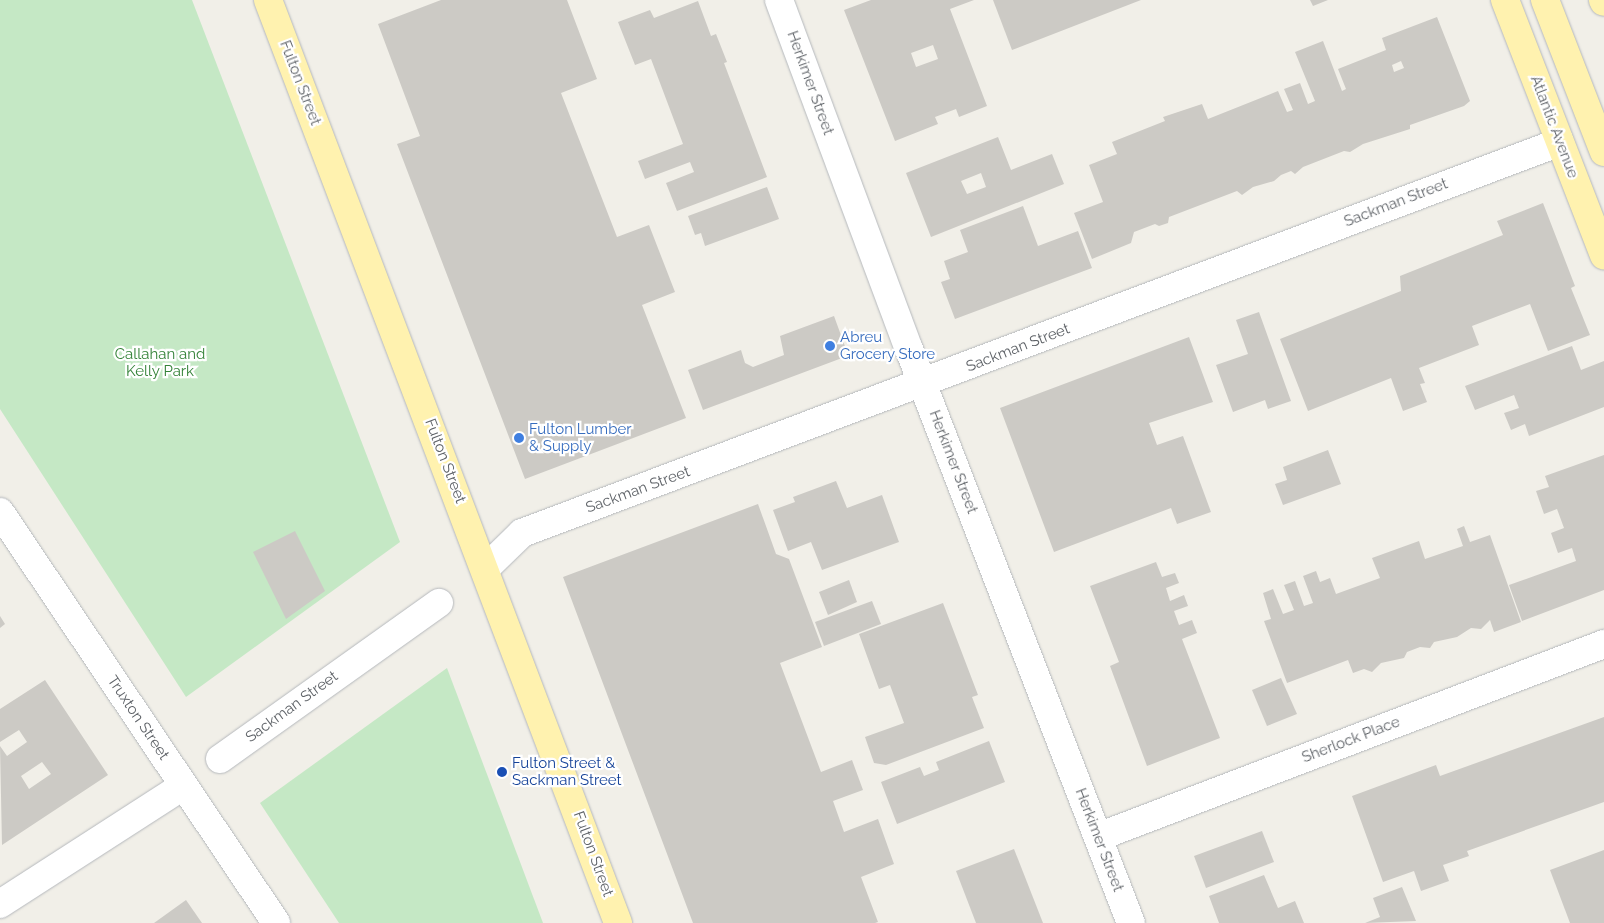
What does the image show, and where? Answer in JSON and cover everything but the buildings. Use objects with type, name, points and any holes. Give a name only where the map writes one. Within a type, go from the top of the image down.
[{"type":"main road","name":"Fulton Street","points":[[268,0],[486,568],[618,923]]},
{"type":"main road","name":"Atlantic Avenue","points":[[1505,0],[1604,255]]},
{"type":"main road","points":[[1545,0],[1604,152]]},
{"type":"street","name":"Herkimer Street","points":[[779,0],[923,384],[1131,923]]},
{"type":"street","name":"Sackman Street","points":[[486,568],[522,533],[923,384],[1560,142]]},
{"type":"street","name":"Truxton Street","points":[[0,512],[276,923]]},
{"type":"street","name":"Sackman Street","points":[[220,759],[439,603]]},
{"type":"street","name":"Sherlock Place","points":[[1098,837],[1604,644]]},
{"type":"street","points":[[0,904],[183,786]]},
{"type":"green space","name":"Callahan and Kelly Park","points":[[0,0],[192,0],[400,542],[186,697],[0,409]]},
{"type":"green space","points":[[447,668],[543,923],[339,923],[260,803]]},
{"type":"place","name":"Abreu Grocery Store","points":[[830,346]]},
{"type":"place","name":"Fulton Lumber & Supply","points":[[519,438]]},
{"type":"place","name":"Fulton Street & Sackman Street","points":[[502,772]]}]
